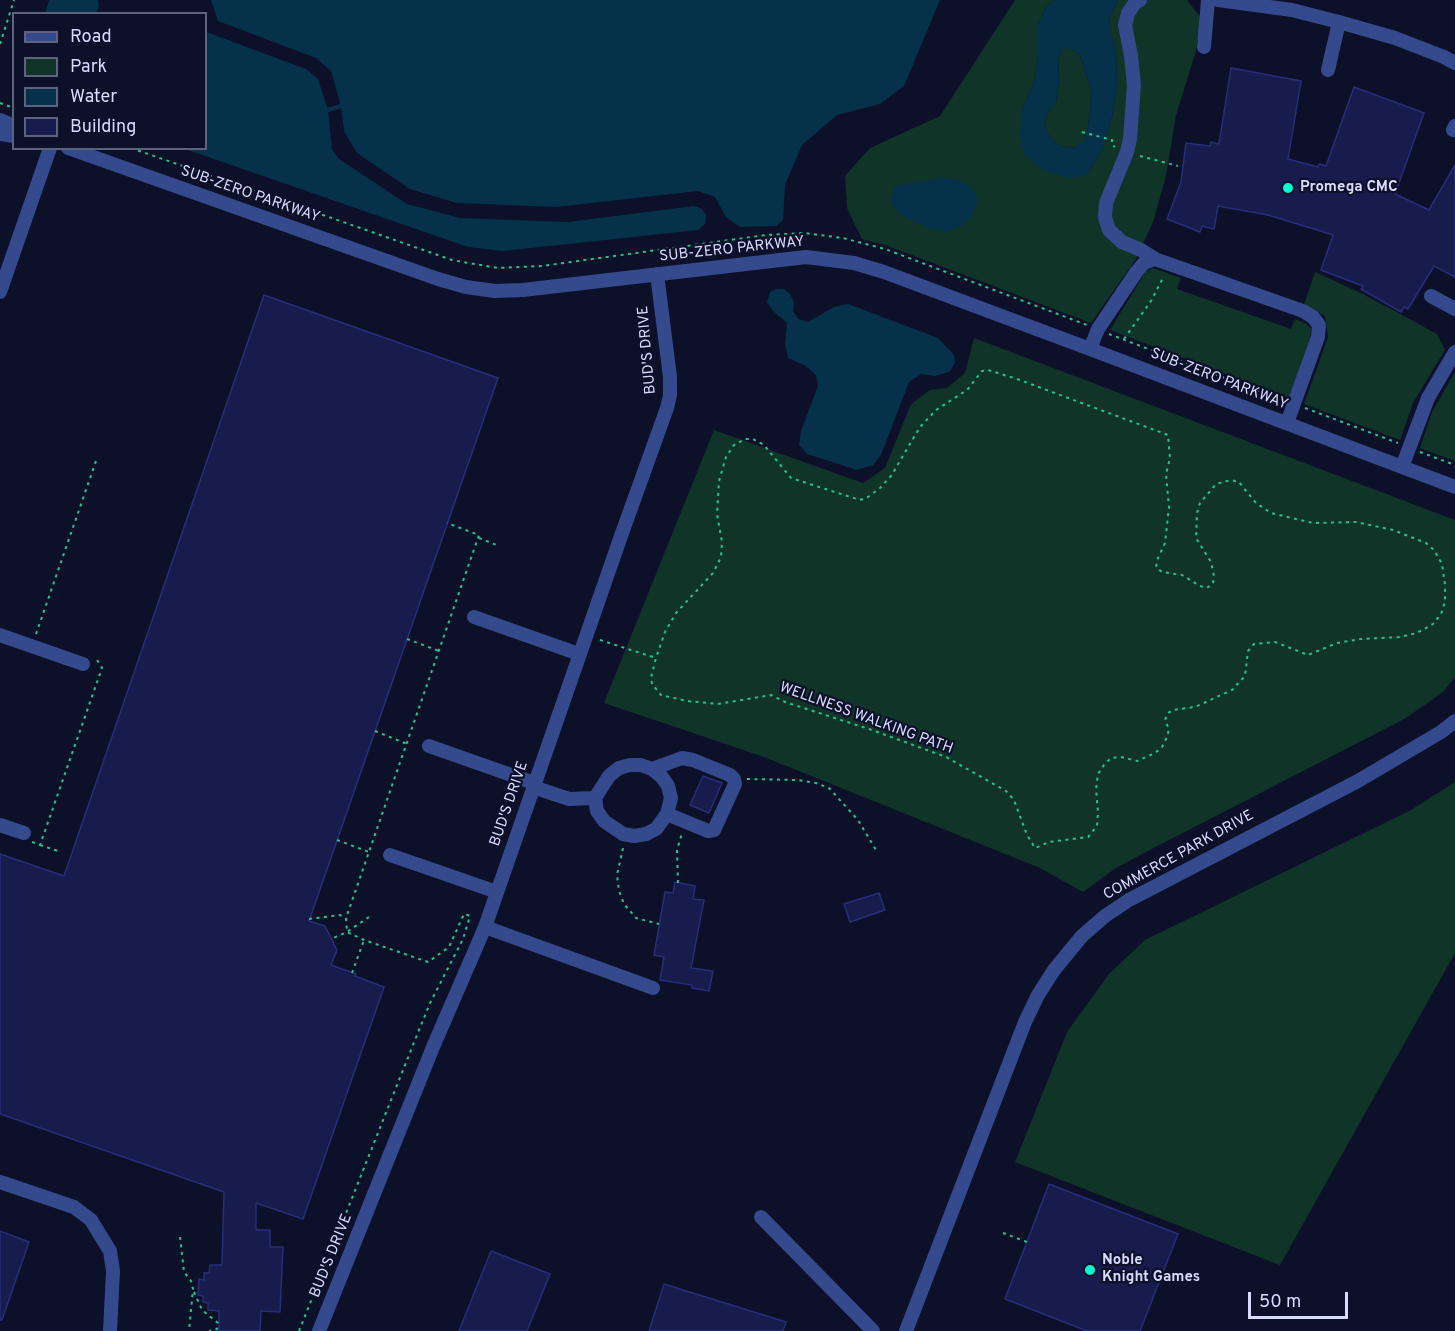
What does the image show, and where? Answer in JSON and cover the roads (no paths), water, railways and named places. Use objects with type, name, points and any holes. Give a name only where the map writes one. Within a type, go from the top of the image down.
[{"type":"street","points":[[1140,0],[1128,13],[1125,25],[1134,85],[1130,139],[1106,203],[1105,217],[1109,230],[1122,242],[1142,250],[1155,259],[1303,311],[1313,317],[1319,325],[1318,337],[1287,423]]},
{"type":"street","points":[[1204,47],[1208,0]]},
{"type":"street","points":[[1218,0],[1292,10],[1339,22],[1395,38],[1455,63]]},
{"type":"street","points":[[1328,70],[1339,22]]},
{"type":"street","points":[[1455,126],[1453,130],[1455,130]]},
{"type":"street","points":[[0,292],[49,150]]},
{"type":"street","name":"SUB-ZERO PARKWAY","points":[[74,150],[466,287],[495,291],[523,290],[806,257],[854,263],[884,272],[1455,487]]},
{"type":"street","points":[[1090,349],[1098,330],[1144,262],[1155,259]]},
{"type":"street","name":"BUD'S DRIVE","points":[[319,1331],[433,1047],[485,927],[667,408],[670,377],[657,274]]},
{"type":"street","points":[[1431,296],[1455,309]]},
{"type":"street","points":[[1402,467],[1428,398],[1455,352]]},
{"type":"street","points":[[474,617],[579,654]]},
{"type":"street","points":[[0,635],[83,664]]},
{"type":"street","name":"COMMERCE PARK DRIVE","points":[[906,1331],[1038,995],[1054,970],[1082,936],[1128,900],[1358,781],[1441,732],[1455,721]]},
{"type":"street","points":[[429,746],[569,799],[595,798]]},
{"type":"street","points":[[652,769],[682,758],[693,760],[730,775],[734,779],[735,784],[714,830],[708,831],[668,814]]},
{"type":"street","points":[[630,765],[641,765],[652,769],[662,777],[668,786],[671,798],[668,814],[656,829],[646,834],[623,834],[604,821],[597,811],[595,798],[609,776],[618,768],[630,765]]},
{"type":"street","points":[[0,825],[24,833]]},
{"type":"street","points":[[390,855],[497,892]]},
{"type":"street","points":[[485,927],[653,988]]},
{"type":"street","points":[[0,1182],[74,1207],[91,1220],[110,1251],[113,1271],[110,1331]]},
{"type":"street","points":[[761,1217],[873,1331]]},
{"type":"water","points":[[49,0],[98,0],[96,12],[45,12]]},
{"type":"water","points":[[211,0],[940,0],[904,86],[880,104],[837,115],[802,145],[785,185],[783,220],[776,226],[740,227],[726,217],[715,197],[698,191],[556,207],[457,203],[410,189],[357,153],[344,131],[341,106],[331,71],[316,58],[218,21]]},
{"type":"water","points":[[1054,0],[1118,0],[1110,16],[1109,25],[1116,52],[1117,84],[1112,117],[1103,149],[1086,175],[1067,178],[1039,168],[1024,153],[1020,136],[1022,110],[1034,83],[1038,55],[1038,24],[1046,7]],"holes":[[[1070,48],[1080,55],[1092,93],[1088,126],[1084,141],[1075,148],[1060,146],[1050,137],[1044,125],[1047,114],[1056,102],[1059,81],[1058,58],[1063,49]]]},
{"type":"water","points":[[207,32],[306,69],[318,79],[328,110],[332,150],[339,159],[407,204],[460,218],[568,222],[694,206],[702,209],[706,215],[705,224],[698,230],[503,251],[468,247],[188,150],[207,150]]},
{"type":"water","points":[[942,178],[960,181],[970,186],[977,196],[972,216],[954,229],[946,232],[928,228],[902,216],[891,204],[894,186]]},
{"type":"water","points":[[784,289],[790,294],[794,302],[793,311],[798,319],[808,322],[834,307],[848,304],[938,338],[954,355],[955,363],[949,372],[935,376],[921,374],[909,382],[881,455],[873,465],[857,470],[807,454],[799,445],[801,431],[818,386],[816,375],[806,366],[788,358],[785,344],[787,323],[772,310],[767,302],[770,292]]},
{"type":"waterway","points":[[328,110],[341,106]]},
{"type":"place","name":"Promega CMC","points":[[1288,188]]},
{"type":"place","name":"Noble Knight Games","points":[[1090,1270]]}]
